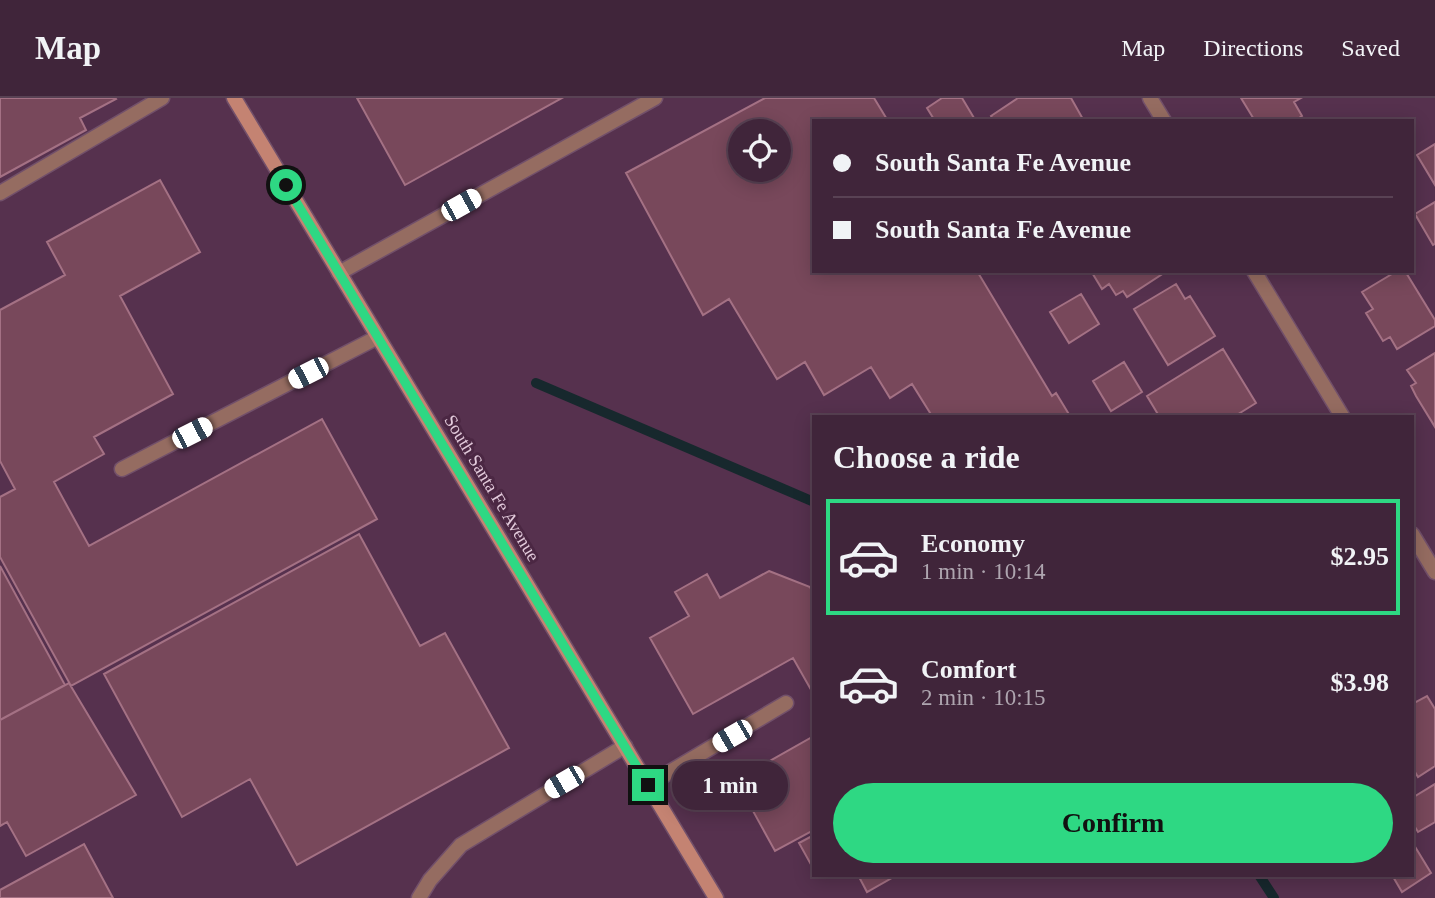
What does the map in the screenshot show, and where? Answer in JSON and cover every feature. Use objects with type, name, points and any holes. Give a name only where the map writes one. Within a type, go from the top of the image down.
[{"type":"main road","name":"South Santa Fe Avenue","points":[[234,98],[716,898]]},
{"type":"street","points":[[0,193],[162,98]]},
{"type":"street","points":[[339,273],[655,98]]},
{"type":"street","points":[[1150,98],[1163,119]]},
{"type":"street","points":[[1255,273],[1341,415]]},
{"type":"street","points":[[122,469],[378,337]]},
{"type":"street","points":[[1414,537],[1435,572]]},
{"type":"street","points":[[648,785],[786,703]]},
{"type":"street","points":[[419,898],[430,880],[461,845],[625,746]]},
{"type":"building","points":[[0,98],[116,99],[80,118],[86,130],[0,177]]},
{"type":"building","points":[[357,98],[562,98],[405,185]]},
{"type":"building","points":[[765,98],[874,98],[887,119],[812,119],[812,273],[978,273],[1052,396],[1056,393],[1069,415],[931,415],[912,384],[890,398],[871,367],[824,395],[805,362],[777,379],[729,299],[703,315],[626,173]]},
{"type":"building","points":[[942,98],[962,98],[974,118],[934,119],[927,108]]},
{"type":"building","points":[[1018,98],[1071,98],[1083,119],[993,119],[991,116]]},
{"type":"building","points":[[1241,98],[1301,98],[1294,102],[1302,116],[1297,119],[1254,119]]},
{"type":"building","points":[[1435,144],[1435,185],[1417,155]]},
{"type":"building","points":[[160,180],[200,252],[120,296],[173,394],[94,437],[104,454],[54,482],[89,546],[322,419],[377,519],[71,686],[0,557],[0,497],[15,489],[0,461],[0,310],[65,275],[47,242]]},
{"type":"building","points":[[1435,202],[1435,244],[1433,245],[1415,214]]},
{"type":"building","points":[[1092,273],[1164,273],[1127,297],[1123,291],[1116,295],[1109,284],[1102,289]]},
{"type":"building","points":[[1394,273],[1406,273],[1435,320],[1435,326],[1397,349],[1390,337],[1383,341],[1366,313],[1373,309],[1362,292]]},
{"type":"building","points":[[1176,284],[1185,299],[1190,296],[1215,336],[1168,365],[1134,309]]},
{"type":"building","points":[[1081,294],[1099,324],[1069,343],[1050,312]]},
{"type":"building","points":[[1223,349],[1256,403],[1237,415],[1158,415],[1147,396]]},
{"type":"building","points":[[1435,353],[1435,427],[1411,386],[1416,383],[1407,370]]},
{"type":"building","points":[[1124,362],[1142,392],[1111,411],[1093,381]]},
{"type":"building","points":[[359,534],[420,646],[445,633],[509,748],[297,865],[250,779],[182,817],[104,674]]},
{"type":"building","points":[[0,566],[65,685],[0,720]]},
{"type":"building","points":[[769,571],[810,587],[812,691],[793,658],[693,714],[650,638],[689,616],[675,592],[707,574],[720,598]]},
{"type":"building","points":[[69,683],[136,795],[26,856],[7,822],[0,826],[0,720]]},
{"type":"building","points":[[1427,696],[1435,709],[1435,766],[1418,777],[1414,770],[1414,703]]},
{"type":"building","points":[[812,737],[812,831],[775,851],[736,780]]},
{"type":"building","points":[[1435,784],[1435,822],[1418,832],[1414,825],[1414,797]]},
{"type":"building","points":[[812,836],[812,866],[799,843]]},
{"type":"building","points":[[84,844],[113,898],[0,898],[0,890]]},
{"type":"building","points":[[1414,845],[1431,873],[1402,892],[1393,877],[1414,877]]},
{"type":"building","points":[[859,877],[893,877],[867,892]]},
{"type":"waterway","points":[[536,383],[812,501]]},
{"type":"waterway","points":[[1260,877],[1274,898]]},
{"type":"route","points":[[286,185],[648,785]]}]
